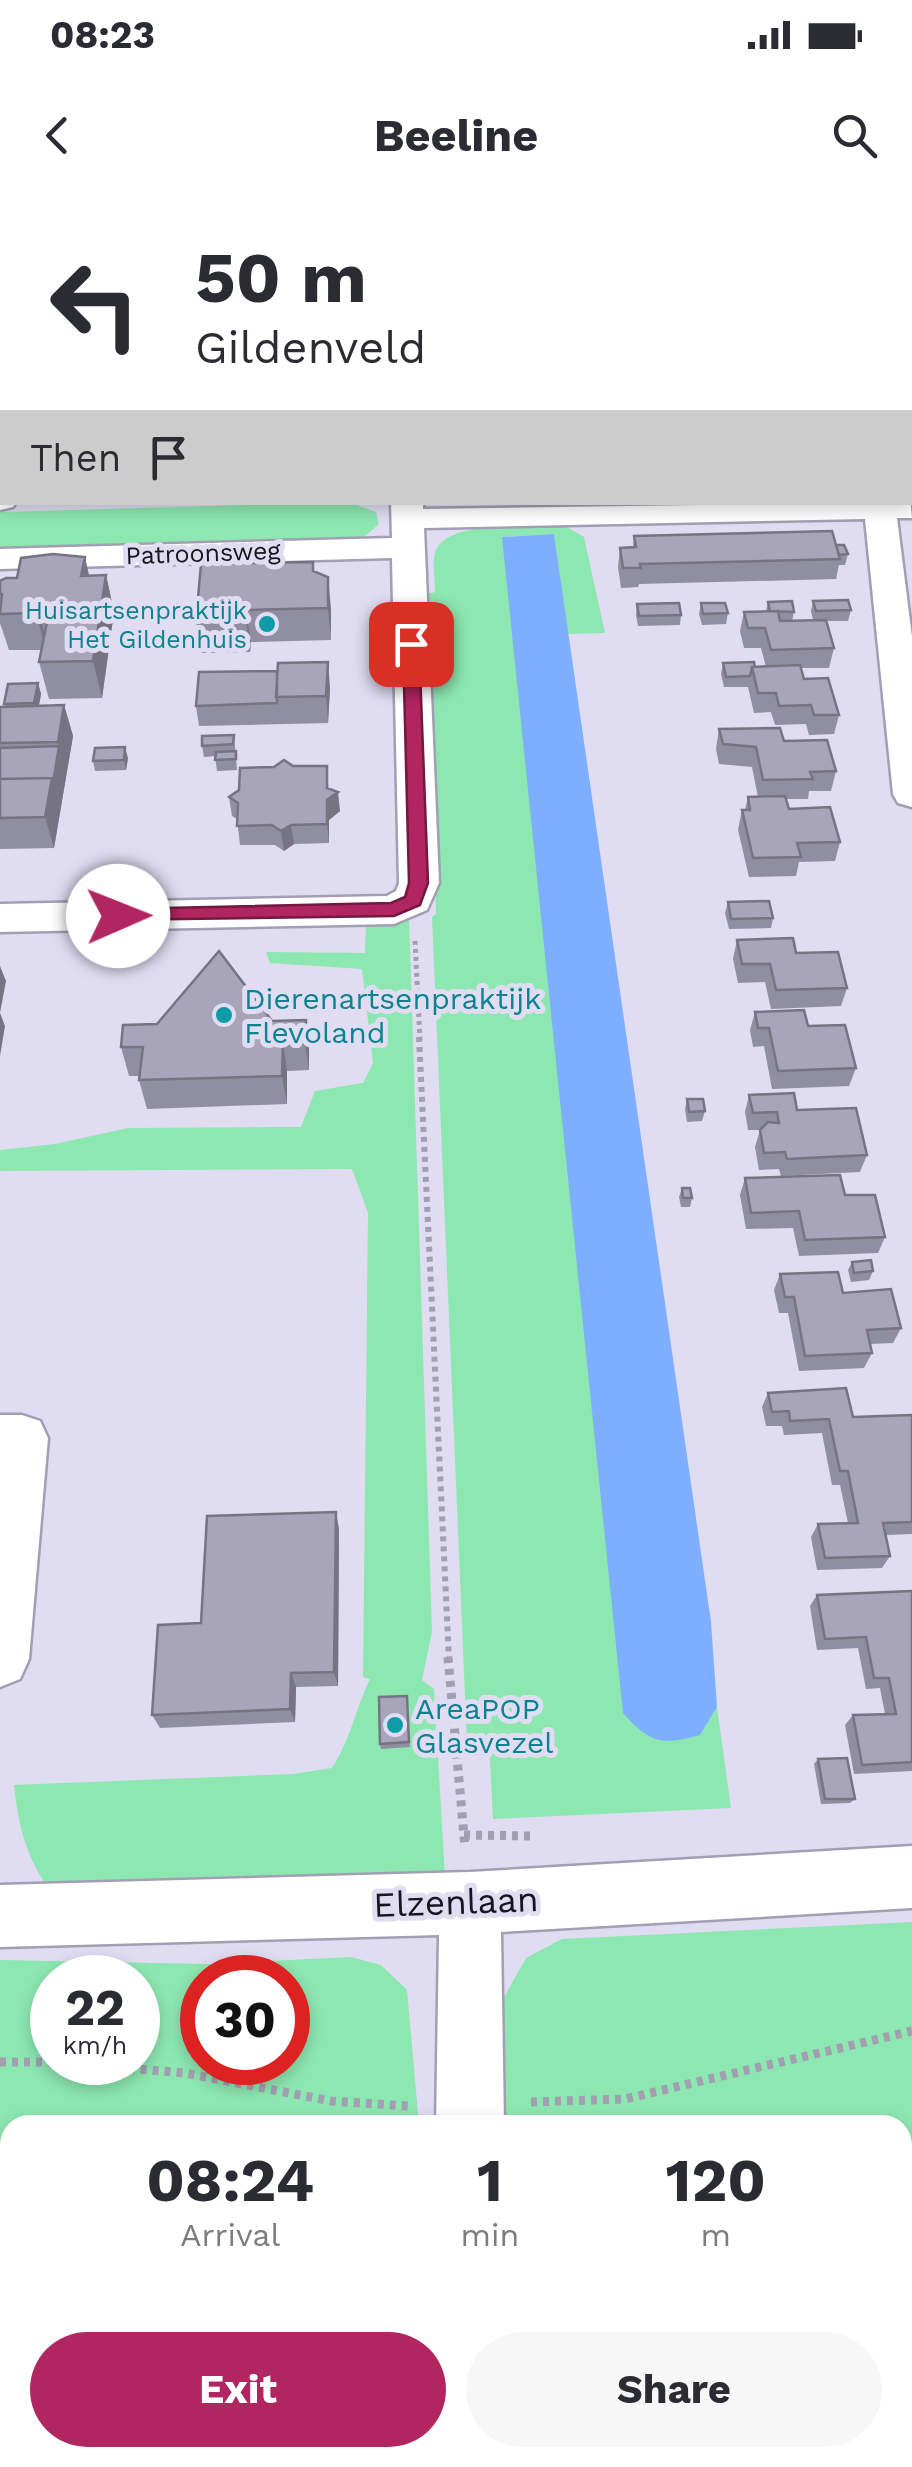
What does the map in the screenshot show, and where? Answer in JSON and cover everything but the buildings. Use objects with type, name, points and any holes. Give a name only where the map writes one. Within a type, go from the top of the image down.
[{"type":"street","name":"Patroonsweg","points":[[0,558],[407,523],[765,508],[896,508]]},
{"type":"street","points":[[896,508],[912,794]]},
{"type":"street","points":[[0,918],[394,910],[413,900],[418,883],[407,523]]},
{"type":"street","points":[[0,1438],[22,1438],[0,1659]]},
{"type":"street","name":"Elzenlaan","points":[[0,1916],[470,1904],[912,1877]]},
{"type":"street","points":[[470,1904],[470,2115]]},
{"type":"path","points":[[413,900],[448,1651],[470,1904]]},
{"type":"path","points":[[0,2062],[30,2062]]},
{"type":"green space","points":[[356,505],[376,512],[379,524],[356,544],[0,553],[0,512]]},
{"type":"green space","points":[[494,527],[567,527],[584,537],[605,633],[568,634],[554,534],[502,537],[700,1735],[717,1707],[731,1808],[493,1819],[489,1742],[467,1743],[432,917],[436,914],[426,594],[435,592],[435,553],[442,542],[456,534]]},
{"type":"green space","points":[[409,917],[432,1632],[422,1680],[434,1689],[445,1877],[47,1886],[24,1838],[14,1785],[293,1774],[332,1768],[344,1747],[370,1679],[363,1677],[368,1213],[352,1169],[0,1171],[0,1150],[55,1144],[128,1128],[301,1127],[315,1091],[363,1083],[373,1063],[362,969],[270,963],[266,952],[365,953],[366,922]]},
{"type":"green space","points":[[912,1922],[912,2115],[499,2115],[492,2019],[526,1958],[562,1939]]},
{"type":"green space","points":[[351,1957],[381,1965],[407,1990],[418,2115],[0,2115],[0,1960],[30,1961],[30,2085],[160,2085],[160,1963],[180,1963],[180,2085],[310,2085],[310,1959]]},
{"type":"water","points":[[554,534],[711,1622],[717,1707],[700,1735],[666,1741],[641,1731],[623,1713],[502,537]]},
{"type":"place","name":"Huisartsenpraktijk Het Gildenhuis","points":[[267,624]]},
{"type":"place","name":"Dierenartsenpraktijk Flevoland","points":[[224,1015]]},
{"type":"place","name":"AreaPOP Glasvezel","points":[[395,1725]]},
{"type":"route","points":[[118,916],[394,910],[413,900],[418,883],[411,644]]}]
